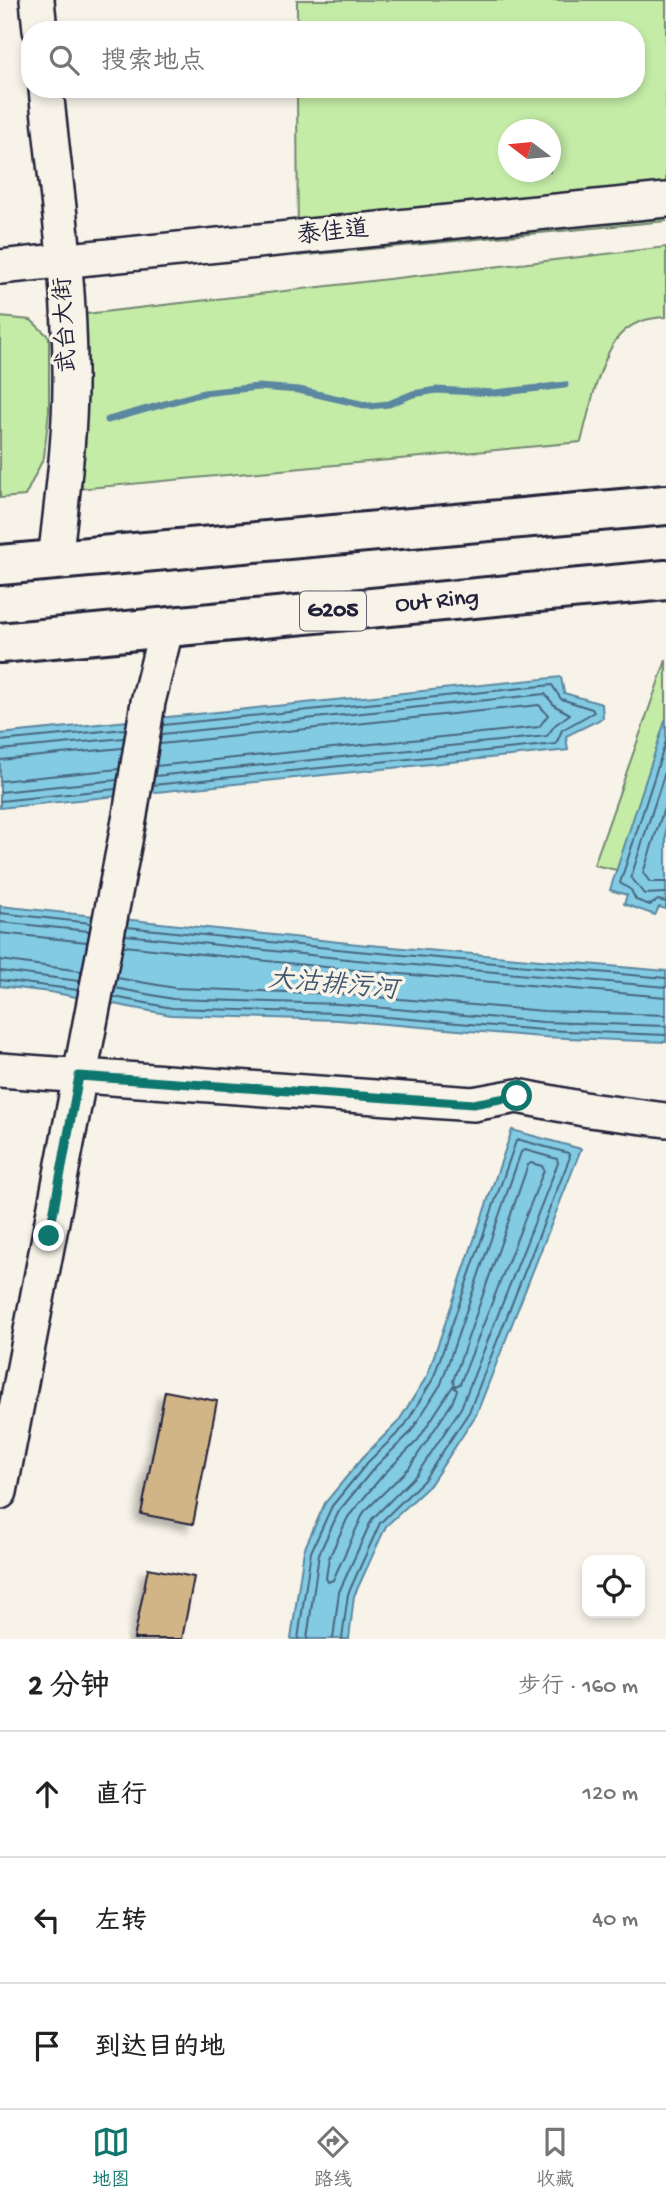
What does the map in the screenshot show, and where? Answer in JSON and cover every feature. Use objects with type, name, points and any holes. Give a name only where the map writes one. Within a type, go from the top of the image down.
[{"type":"highway","points":[[0,565],[666,505]]},
{"type":"highway","name":"Out Ring","points":[[0,643],[666,580]]},
{"type":"street","points":[[37,0],[39,21]]},
{"type":"street","name":"武台大街","points":[[47,98],[69,337],[70,398],[55,561]]},
{"type":"street","name":"泰佳道","points":[[0,267],[666,201]]},
{"type":"street","points":[[0,1492],[14,1340],[79,1076],[130,816],[148,702],[167,626]]},
{"type":"street","points":[[0,1070],[473,1104],[517,1096],[589,1110],[666,1120]]},
{"type":"green space","points":[[297,0],[666,0],[666,221],[298,256],[297,98],[645,98],[645,21],[297,21]]},
{"type":"green space","points":[[666,247],[666,317],[636,323],[614,343],[596,385],[581,442],[78,489],[86,406],[86,314]]},
{"type":"green space","points":[[0,317],[31,320],[49,337],[49,410],[44,457],[25,496],[0,498]]},
{"type":"green space","points":[[666,660],[666,881],[594,865]]},
{"type":"water","points":[[561,677],[564,693],[602,704],[603,718],[566,736],[568,750],[0,808],[0,734]]},
{"type":"water","points":[[666,718],[666,909],[659,907],[655,915],[624,904],[627,895],[610,890]]},
{"type":"water","name":"大沽排污河","points":[[0,906],[358,944],[666,971],[666,1042],[542,1037],[338,1020],[171,1015],[50,992],[0,986]]},
{"type":"water","points":[[512,1130],[581,1149],[476,1415],[430,1485],[386,1526],[354,1596],[349,1639],[291,1639],[304,1550],[325,1503],[363,1457],[398,1422],[427,1376]]},
{"type":"building","points":[[165,1391],[217,1401],[193,1524],[141,1514]]},
{"type":"building","points":[[148,1568],[194,1577],[182,1639],[134,1639]]},
{"type":"waterway","points":[[108,420],[203,393],[258,387],[299,390],[369,406],[389,404],[413,394],[436,390],[495,393],[565,385]]},
{"type":"route","points":[[49,1236],[79,1076],[473,1104],[517,1096]]}]
